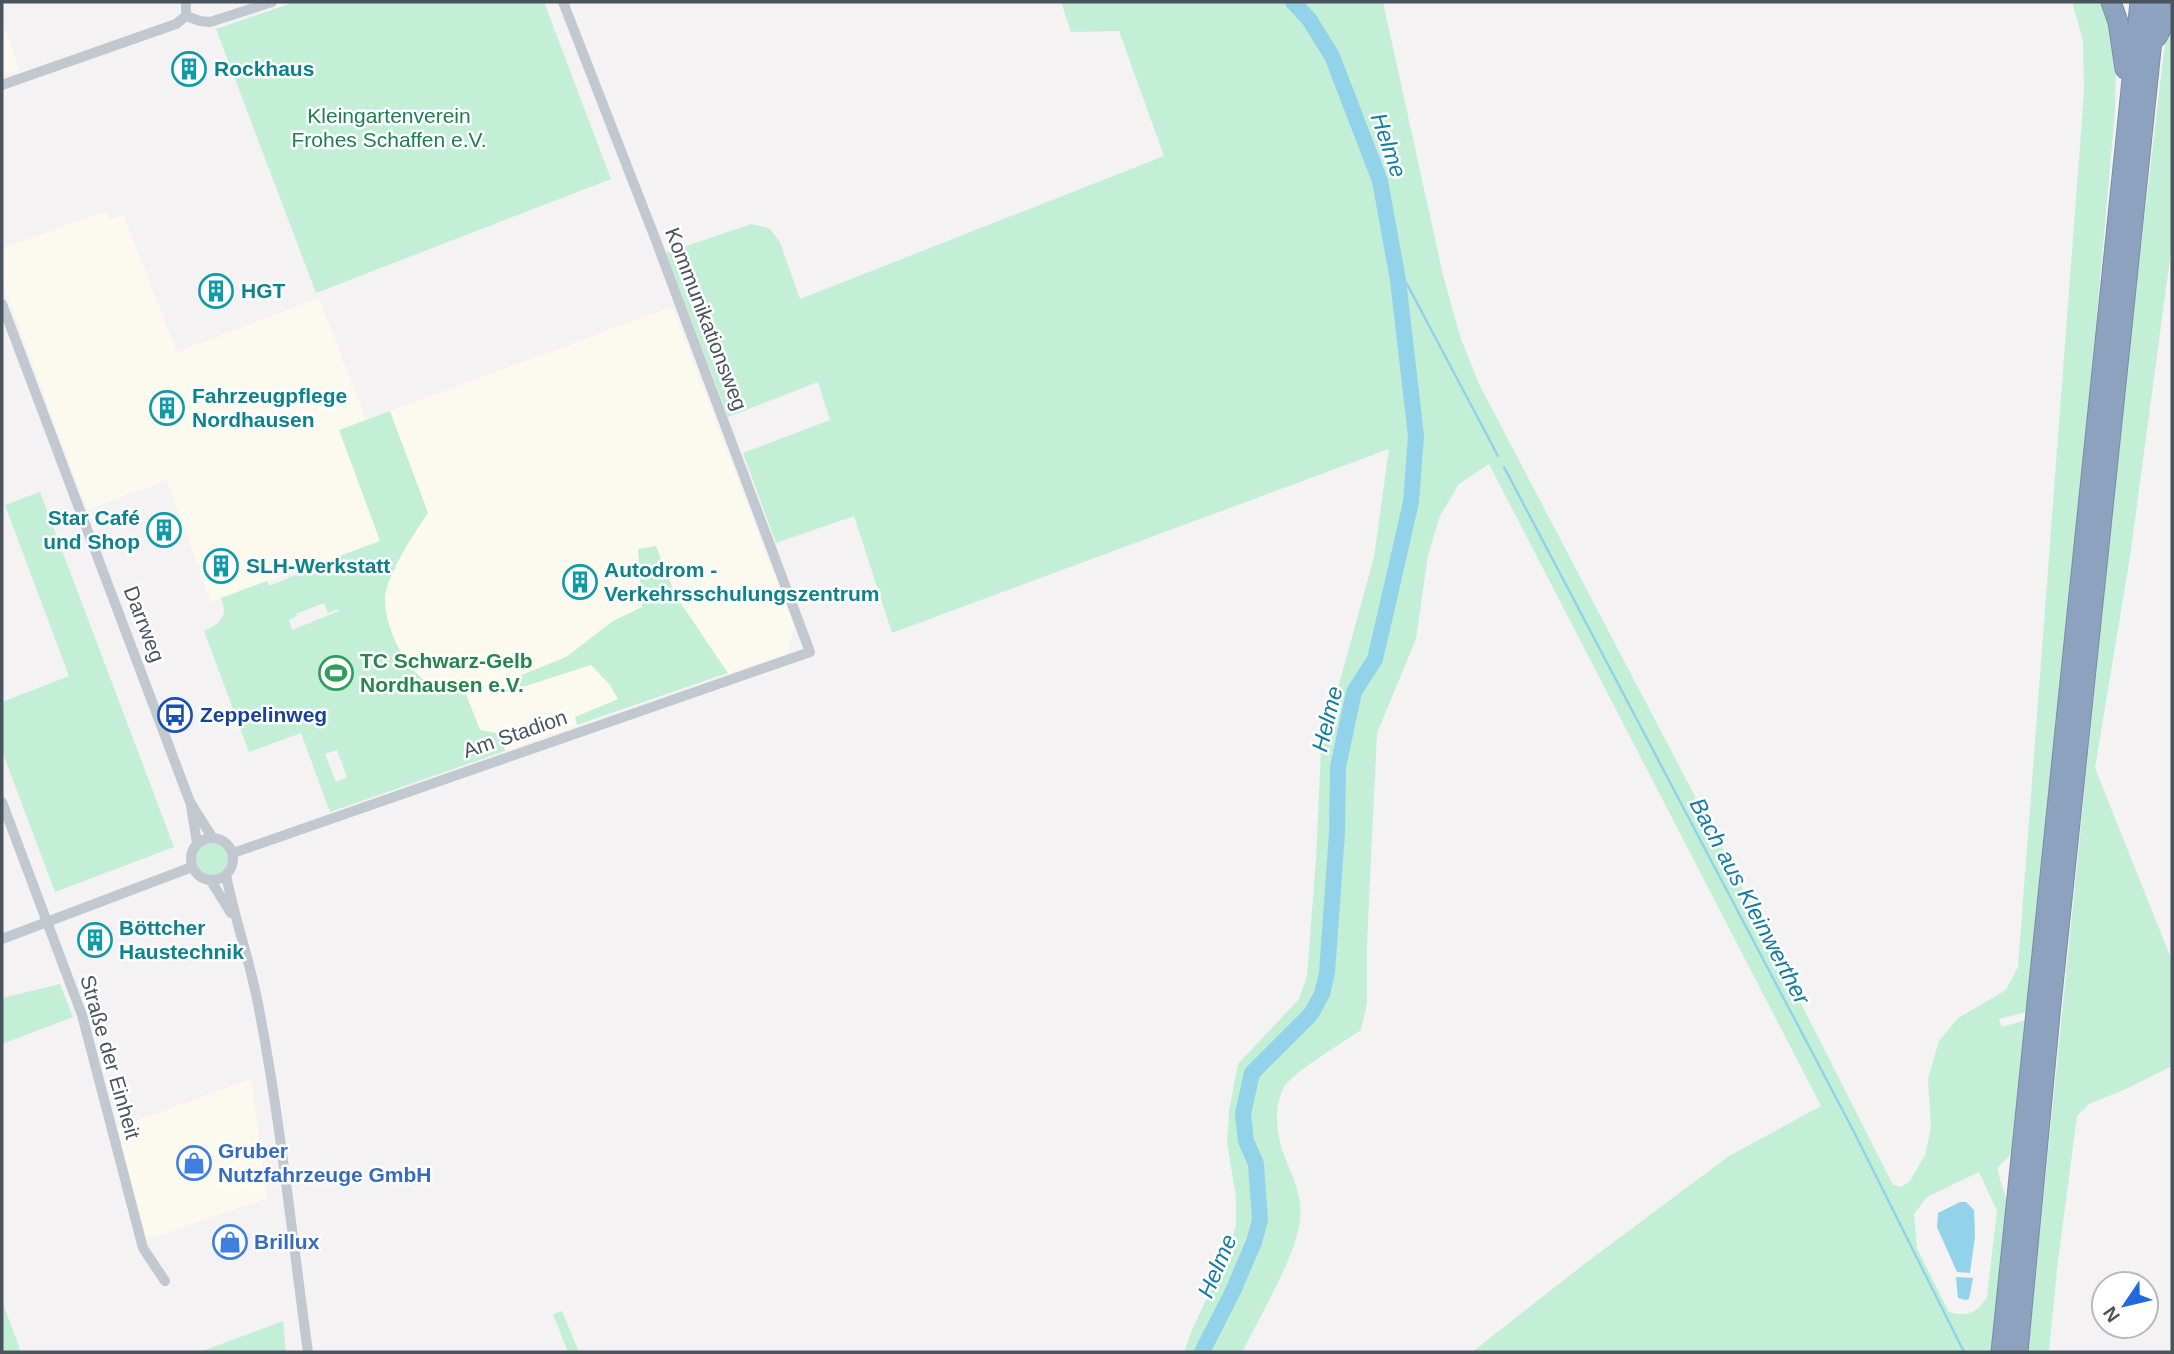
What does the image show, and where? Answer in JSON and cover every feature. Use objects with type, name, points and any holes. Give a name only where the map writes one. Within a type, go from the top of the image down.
[{"type":"highway","points":[[2111,2],[2118,22],[2129,106]]},
{"type":"highway","points":[[2010,1349],[2140,2]]},
{"type":"highway","points":[[2010,1349],[2051,1004],[2156,2]]},
{"type":"highway","points":[[2151,51],[2172,7]]},
{"type":"street","points":[[186,2],[186,16]]},
{"type":"street","points":[[186,16],[210,22],[272,2]]},
{"type":"street","name":"Kommunikationsweg","points":[[563,2],[655,238],[810,652]]},
{"type":"street","points":[[2,85],[176,24],[186,16]]},
{"type":"street","name":"Darrweg","points":[[2,304],[190,802],[197,844],[191,854],[192,867]]},
{"type":"street","name":"Am Stadion","points":[[233,852],[810,652]]},
{"type":"street","name":"Darrweg","points":[[190,802],[212,837],[225,842],[233,852]]},
{"type":"street","name":"Straße der Einheit","points":[[2,803],[82,1015],[143,1248],[165,1282]]},
{"type":"street","points":[[197,844],[212,837]]},
{"type":"street","points":[[212,881],[226,875],[233,865],[233,852]]},
{"type":"street","points":[[2,939],[192,867],[201,877],[212,881],[234,919]]},
{"type":"street","points":[[226,875],[234,919],[251,974],[267,1053],[308,1352]]},
{"type":"shaded area","points":[[2,20],[19,69],[2,76]]},
{"type":"shaded area","points":[[106,212],[109,220],[123,215],[177,352],[319,298],[366,420],[672,307],[794,627],[788,653],[437,774],[354,550],[211,602],[167,480],[87,510],[2,282],[2,248]]},
{"type":"shaded area","name":"Gruber Nutzfahrzeuge GmbH","points":[[251,1079],[267,1198],[145,1240],[117,1128]]},
{"type":"green space","name":"Kleingartenverein Frohes Schaffen e.V.","points":[[295,2],[544,2],[611,179],[316,293],[216,29]]},
{"type":"green space","points":[[1061,2],[1383,2],[1443,275],[1461,339],[1479,384],[1730,863],[1893,1185],[1901,1187],[1910,1181],[1925,1155],[1931,1127],[1928,1079],[1939,1041],[1958,1018],[2006,990],[2018,967],[2084,92],[2083,40],[2072,2],[2106,2],[2116,57],[2115,112],[2089,401],[2026,1012],[1999,1019],[2002,1027],[2026,1020],[2011,1151],[1998,1167],[2006,1206],[1991,1352],[1472,1352],[1729,1156],[1821,1106],[1489,464],[1459,484],[1440,516],[1428,555],[1416,639],[1377,733],[1367,943],[1367,1003],[1361,1030],[1289,1081],[1280,1096],[1277,1124],[1280,1142],[1300,1205],[1300,1221],[1292,1251],[1242,1352],[1184,1352],[1228,1252],[1236,1225],[1236,1197],[1227,1143],[1229,1111],[1238,1064],[1299,999],[1307,976],[1321,750],[1374,557],[1389,449],[892,633],[854,516],[776,543],[743,453],[830,420],[818,382],[728,417],[666,253],[751,224],[769,228],[780,242],[800,299],[1164,156],[1119,31],[1071,32]],"holes":[[[1979,1172],[1997,1211],[1987,1297],[1971,1312],[1949,1312],[1917,1248],[1914,1214],[1927,1197]]]},
{"type":"green space","points":[[2172,20],[2172,244],[2130,557],[2095,768],[2172,961],[2172,1066],[2089,1104],[2077,1116],[2049,1352],[2028,1352],[2127,368],[2164,50]]},
{"type":"green space","points":[[390,411],[428,513],[402,555],[386,590],[388,623],[398,647],[420,677],[438,687],[466,694],[480,730],[501,734],[505,751],[330,812],[301,733],[249,752],[204,631],[222,619],[224,610],[221,598],[267,581],[269,586],[380,541],[339,430]],"holes":[[[324,603],[328,613],[338,609],[339,611],[292,630],[289,620],[297,616],[296,614]],[[337,750],[347,777],[336,782],[325,754]]]},
{"type":"green space","points":[[40,492],[174,847],[55,892],[2,751],[2,702],[69,676],[5,505]]},
{"type":"green space","points":[[656,546],[676,596],[728,673],[577,725],[575,717],[618,699],[609,684],[591,665],[507,692],[508,685],[514,678],[566,657],[613,621],[642,607],[638,549]]},
{"type":"green space","points":[[212,840],[225,845],[230,858],[225,871],[212,876],[199,871],[194,858],[199,845]]},
{"type":"green space","points":[[60,984],[73,1017],[2,1044],[2,998]]},
{"type":"green space","points":[[2,1301],[21,1352],[2,1352]]},
{"type":"green space","points":[[562,1311],[579,1352],[568,1352],[553,1314]]},
{"type":"green space","points":[[283,1321],[286,1352],[200,1352]]},
{"type":"water","points":[[1960,1202],[1966,1202],[1974,1210],[1975,1236],[1970,1273],[1957,1272],[1937,1227],[1938,1213]]},
{"type":"water","points":[[1956,1277],[1973,1278],[1969,1299],[1958,1298]]},
{"type":"waterway","name":"Helme","points":[[1202,1352],[1233,1291],[1254,1242],[1260,1220],[1256,1164],[1246,1141],[1243,1114],[1252,1073],[1311,1014],[1322,994],[1327,973],[1337,833],[1338,767],[1354,692],[1375,659],[1411,502],[1416,436],[1398,280],[1380,181],[1332,56],[1309,19],[1293,2]]},
{"type":"waterway","name":"Bach aus Kleinwerther","points":[[1398,280],[1407,284],[1498,456]]},
{"type":"waterway","name":"Bach aus Kleinwerther","points":[[1504,467],[1853,1130],[1964,1352]]},
{"type":"place","name":"Rockhaus","points":[[189,69]]},
{"type":"place","name":"HGT","points":[[216,291]]},
{"type":"place","name":"Fahrzeugpflege Nordhausen","points":[[167,408]]},
{"type":"place","name":"Star Café und Shop","points":[[164,530]]},
{"type":"place","name":"SLH-Werkstatt","points":[[221,566]]},
{"type":"place","name":"Autodrom - Verkehrsschulungszentrum","points":[[580,582]]},
{"type":"place","name":"TC Schwarz-Gelb Nordhausen e.V.","points":[[336,673]]},
{"type":"place","name":"Zeppelinweg","points":[[175,715]]},
{"type":"place","name":"Böttcher Haustechnik","points":[[95,940]]},
{"type":"place","name":"Gruber Nutzfahrzeuge GmbH","points":[[194,1163]]},
{"type":"place","name":"Brillux","points":[[230,1242]]}]
